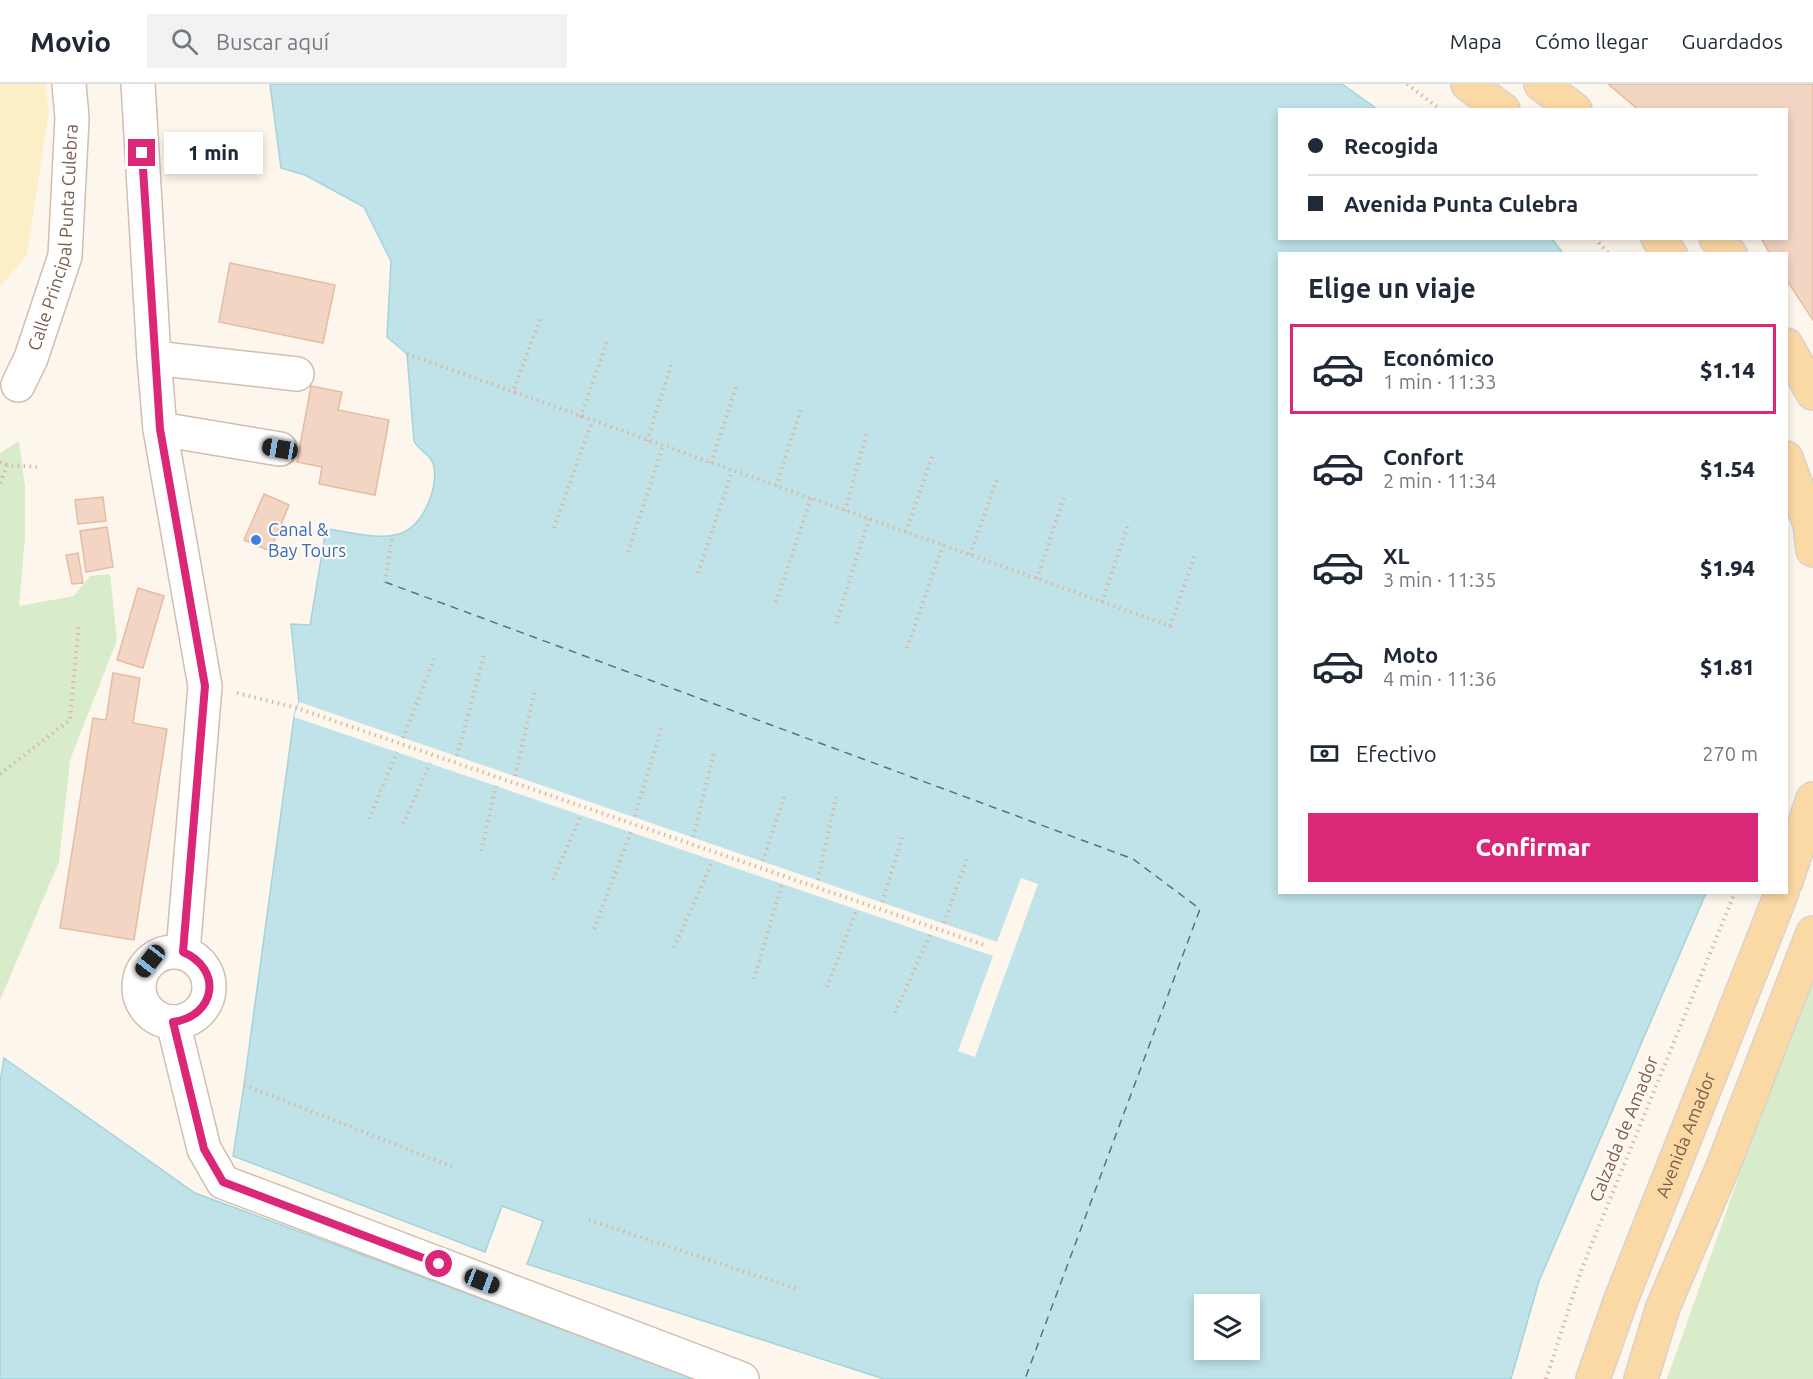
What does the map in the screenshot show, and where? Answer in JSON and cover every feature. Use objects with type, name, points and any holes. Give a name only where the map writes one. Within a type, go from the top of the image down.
[{"type":"main road","points":[[1468,84],[1500,108]]},
{"type":"main road","points":[[1541,84],[1572,108]]},
{"type":"main road","points":[[1718,240],[1729,252]]},
{"type":"main road","points":[[1788,349],[1813,393]]},
{"type":"main road","points":[[1788,464],[1810,524],[1813,550]]},
{"type":"main road","points":[[1788,875],[1813,799]]},
{"type":"main road","name":"Avenida Amador","points":[[1593,1379],[1620,1302],[1781,894]]},
{"type":"main road","points":[[1641,1379],[1663,1307],[1722,1169],[1813,933]]},
{"type":"lane","name":"Calle Principal Punta Culebra","points":[[18,385],[31,358],[65,256],[72,118],[69,84]]},
{"type":"lane","points":[[138,84],[160,429],[205,686],[183,952]]},
{"type":"lane","points":[[154,358],[297,374]]},
{"type":"lane","points":[[160,429],[280,449]]},
{"type":"lane","points":[[171,951],[183,952],[194,957],[208,974],[210,985],[204,1007],[196,1015],[186,1020],[173,1022],[162,1020],[152,1014],[144,1005],[139,993],[142,970],[159,954],[171,951]]},
{"type":"lane","points":[[173,1022],[204,1149],[223,1182],[742,1379]]},
{"type":"path","points":[[1407,84],[1438,108]]},
{"type":"path","points":[[1597,240],[1607,252]]},
{"type":"path","points":[[513,392],[540,319]]},
{"type":"path","points":[[581,417],[608,339]]},
{"type":"path","points":[[407,354],[1170,626],[1196,552]]},
{"type":"path","points":[[646,440],[672,362]]},
{"type":"path","points":[[711,463],[737,384]]},
{"type":"path","points":[[776,486],[802,407]]},
{"type":"path","points":[[554,528],[593,422]]},
{"type":"path","points":[[844,511],[867,432]]},
{"type":"path","points":[[628,552],[664,446]]},
{"type":"path","points":[[906,532],[933,454]]},
{"type":"path","points":[[0,462],[7,465],[38,467]]},
{"type":"path","points":[[0,483],[7,465]]},
{"type":"path","points":[[698,573],[733,471]]},
{"type":"path","points":[[970,555],[998,476]]},
{"type":"path","points":[[1037,579],[1064,497]]},
{"type":"path","points":[[776,602],[810,498]]},
{"type":"path","points":[[836,622],[869,519]]},
{"type":"path","points":[[1102,602],[1128,525]]},
{"type":"path","points":[[385,582],[392,537]]},
{"type":"path","points":[[907,648],[943,545]]},
{"type":"path","points":[[0,774],[70,720],[79,623]]},
{"type":"path","points":[[457,756],[485,652]]},
{"type":"path","points":[[403,738],[434,660]]},
{"type":"path","points":[[205,686],[297,708],[984,945]]},
{"type":"path","points":[[515,776],[535,690]]},
{"type":"path","points":[[635,816],[662,726]]},
{"type":"path","points":[[369,819],[397,752]]},
{"type":"path","points":[[693,837],[714,752]]},
{"type":"path","points":[[404,824],[430,763]]},
{"type":"path","points":[[482,851],[496,786]]},
{"type":"path","points":[[763,861],[784,797]]},
{"type":"path","points":[[818,880],[836,797]]},
{"type":"path","points":[[552,880],[581,815]]},
{"type":"path","points":[[594,929],[631,832]]},
{"type":"path","points":[[882,902],[903,835]]},
{"type":"path","points":[[944,923],[967,859]]},
{"type":"path","points":[[674,948],[713,860]]},
{"type":"path","points":[[754,979],[782,884]]},
{"type":"path","name":"Calzada de Amador","points":[[1546,1379],[1582,1268],[1734,894]]},
{"type":"path","points":[[827,987],[857,909]]},
{"type":"path","points":[[895,1013],[930,934]]},
{"type":"path","points":[[244,1085],[453,1167]]},
{"type":"path","points":[[589,1220],[797,1289]]},
{"type":"green space","points":[[19,441],[25,487],[25,537],[19,606],[74,596],[90,576],[110,574],[117,640],[70,760],[59,862],[0,1000],[0,453]]},
{"type":"green space","points":[[1813,967],[1813,1379],[1667,1379]]},
{"type":"sand","points":[[0,84],[45,84],[49,110],[27,255],[0,287]]},
{"type":"water","points":[[270,84],[1342,84],[1376,108],[1278,108],[1278,240],[1553,240],[1562,252],[1278,252],[1278,894],[1706,894],[1539,1281],[1511,1379],[884,1379],[527,1264],[543,1221],[502,1206],[485,1252],[233,1156],[294,717],[299,702],[291,624],[310,625],[326,529],[377,536],[391,536],[403,532],[414,525],[424,512],[435,480],[432,462],[414,441],[407,354],[387,337],[391,261],[364,207],[305,175],[281,168]]},
{"type":"water","points":[[4,1058],[195,1193],[698,1379],[0,1379],[0,1082]]},
{"type":"pier","points":[[299,702],[997,942],[1021,878],[1038,884],[975,1057],[958,1051],[993,956],[294,717]]},
{"type":"building","points":[[1608,84],[1813,84],[1813,320],[1788,282],[1788,252],[1769,252],[1762,240],[1788,240],[1788,108],[1637,108]]},
{"type":"building","points":[[230,263],[335,285],[323,343],[219,322]]},
{"type":"building","points":[[311,386],[342,392],[338,410],[389,420],[375,495],[319,484],[322,467],[297,462]]},
{"type":"building","points":[[264,494],[289,505],[270,551],[244,540]]},
{"type":"building","points":[[103,497],[106,521],[78,524],[75,500]]},
{"type":"building","points":[[107,527],[113,567],[86,572],[80,531]]},
{"type":"building","points":[[78,553],[83,583],[72,584],[66,555]]},
{"type":"building","points":[[138,588],[164,596],[143,668],[117,660]]},
{"type":"building","points":[[113,673],[140,678],[133,723],[167,729],[134,940],[60,928],[93,718],[106,720]]},
{"type":"ferry route","points":[[385,582],[1133,859],[1200,909],[1025,1379]]},
{"type":"place","name":"Canal & Bay Tours","points":[[256,540]]},
{"type":"route","points":[[142,153],[160,429],[205,686],[183,952],[202,964],[208,974],[210,985],[204,1007],[196,1015],[186,1020],[173,1022],[204,1149],[223,1182],[439,1264]]}]
